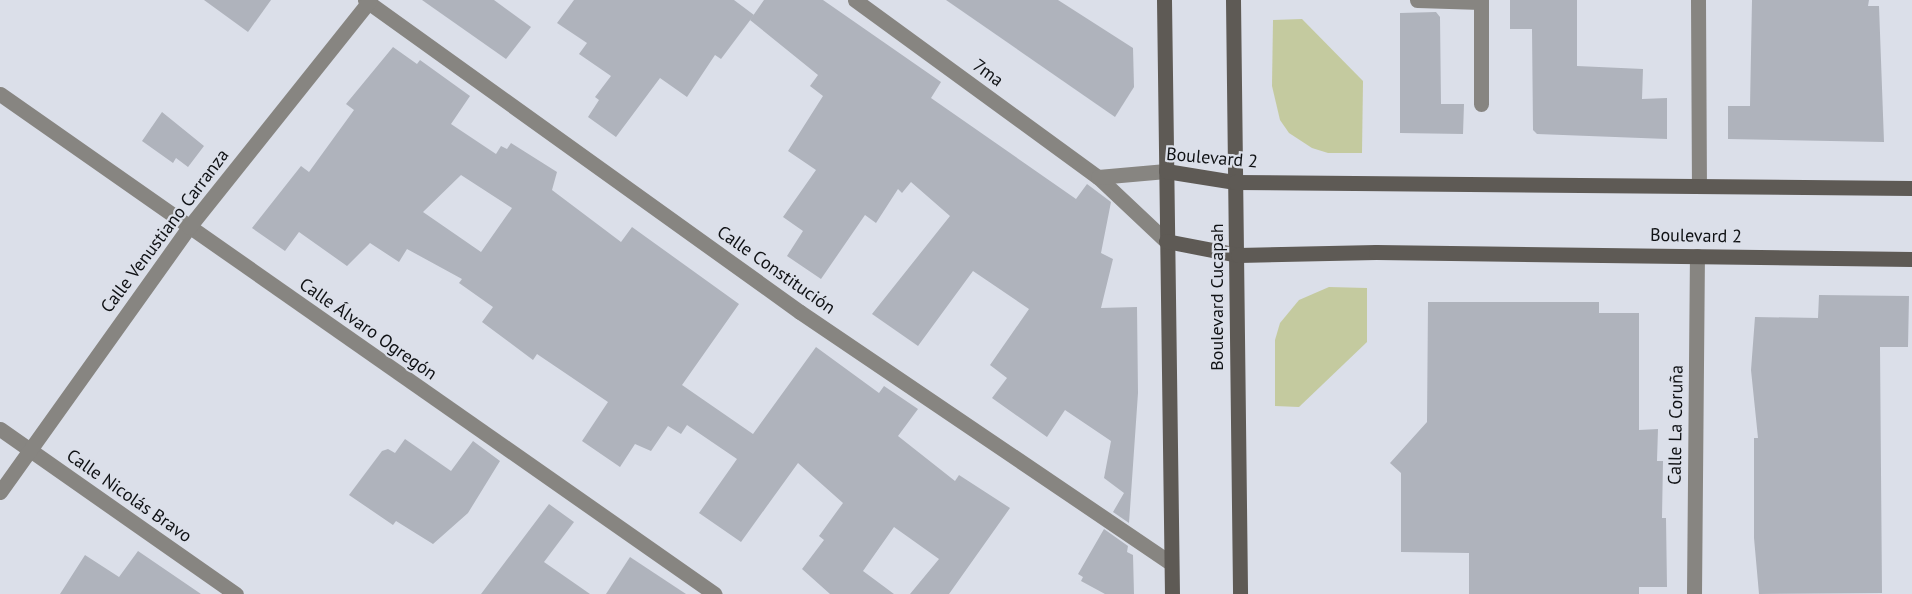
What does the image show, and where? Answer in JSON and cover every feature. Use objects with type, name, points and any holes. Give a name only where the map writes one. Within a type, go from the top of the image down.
[{"type":"main road","points":[[1164,0],[1172,594]]},
{"type":"main road","name":"Boulevard Cucapah","points":[[1233,0],[1238,255],[1240,594]]},
{"type":"main road","name":"Boulevard 2","points":[[1166,171],[1235,182],[1699,184],[1912,188]]},
{"type":"main road","name":"Boulevard 2","points":[[1166,241],[1238,255],[1376,252],[1912,259]]},
{"type":"street","name":"7ma","points":[[855,0],[1098,177]]},
{"type":"street","points":[[1417,0],[1481,1],[1480,104]]},
{"type":"street","points":[[1698,0],[1699,184]]},
{"type":"street","name":"Calle Venustiano Carranza","points":[[0,492],[189,227],[367,1]]},
{"type":"street","name":"Calle Constitución","points":[[367,1],[800,312],[1171,563]]},
{"type":"street","name":"Calle Álvaro Ogregón","points":[[0,94],[715,594]]},
{"type":"street","name":"Boulevard 2","points":[[1098,177],[1166,171]]},
{"type":"street","points":[[1098,177],[1166,241]]},
{"type":"street","name":"Calle La Coruña","points":[[1694,594],[1697,256]]},
{"type":"street","name":"Calle Nicolás Bravo","points":[[0,429],[236,594]]},
{"type":"green space","points":[[1302,19],[1363,81],[1362,153],[1328,153],[1312,148],[1289,133],[1280,120],[1272,86],[1273,20]]},
{"type":"green space","points":[[1329,287],[1367,288],[1367,342],[1299,407],[1275,406],[1275,340],[1280,323],[1299,300]]},
{"type":"building","points":[[204,0],[271,0],[248,32]]},
{"type":"building","points":[[422,0],[494,0],[531,27],[506,59]]},
{"type":"building","points":[[574,0],[734,0],[754,15],[721,59],[715,55],[687,97],[660,78],[616,137],[588,117],[599,100],[595,97],[611,76],[579,54],[587,43],[557,23]]},
{"type":"building","points":[[764,0],[823,0],[941,82],[931,98],[1076,199],[1087,184],[1111,202],[1101,253],[1113,259],[1101,308],[1137,307],[1138,393],[1129,523],[1113,512],[1124,493],[1104,478],[1111,441],[1065,410],[1047,437],[992,398],[1007,378],[990,365],[1029,309],[973,271],[918,346],[872,314],[950,216],[911,182],[902,193],[898,189],[876,223],[865,215],[821,279],[787,256],[803,231],[783,217],[816,170],[788,151],[823,96],[810,86],[818,75],[750,20]]},
{"type":"building","points":[[946,0],[1058,0],[1133,48],[1134,87],[1115,117]]},
{"type":"building","points":[[1510,0],[1577,0],[1577,66],[1643,69],[1642,99],[1667,98],[1667,139],[1537,134],[1533,130],[1532,29],[1510,29]]},
{"type":"building","points":[[1752,0],[1869,0],[1868,6],[1879,6],[1884,142],[1728,139],[1728,106],[1750,106]]},
{"type":"building","points":[[1436,12],[1440,17],[1441,104],[1464,104],[1463,134],[1400,133],[1400,13]]},
{"type":"building","points":[[393,47],[417,64],[420,60],[470,96],[451,124],[496,154],[501,146],[507,149],[511,143],[557,172],[552,190],[621,242],[632,227],[739,304],[682,385],[753,434],[816,347],[879,393],[884,386],[918,409],[898,436],[955,481],[959,475],[1010,508],[949,594],[910,594],[939,559],[894,527],[863,571],[894,594],[830,594],[802,569],[824,540],[819,536],[843,503],[798,463],[741,542],[699,513],[737,459],[687,425],[681,434],[668,426],[651,451],[635,444],[620,467],[582,441],[608,402],[537,354],[533,360],[482,322],[493,307],[459,283],[462,279],[407,249],[399,262],[370,243],[347,266],[299,232],[285,251],[252,228],[301,166],[309,172],[354,110],[346,104]],"holes":[[[461,175],[512,208],[481,252],[423,212]]]},
{"type":"building","points":[[162,112],[204,146],[188,167],[176,158],[173,163],[142,141]]},
{"type":"building","points":[[1819,295],[1909,296],[1908,347],[1880,347],[1882,593],[1759,594],[1754,538],[1754,438],[1758,438],[1751,370],[1755,317],[1818,318]]},
{"type":"building","points":[[1428,302],[1599,302],[1599,313],[1639,313],[1639,430],[1658,429],[1657,461],[1663,461],[1662,518],[1666,518],[1667,587],[1639,587],[1639,594],[1469,594],[1469,553],[1401,552],[1401,473],[1390,463],[1427,422]]},
{"type":"building","points":[[405,439],[451,471],[473,441],[500,461],[468,513],[433,544],[396,521],[393,525],[349,495],[382,451],[388,449],[395,453]]},
{"type":"building","points":[[549,504],[574,522],[544,562],[590,594],[481,594]]},
{"type":"building","points":[[1104,529],[1128,546],[1127,552],[1133,555],[1134,594],[1105,594],[1081,581],[1083,577],[1078,574]]},
{"type":"building","points":[[138,551],[201,594],[60,594],[85,555],[119,577]]},
{"type":"building","points":[[630,557],[686,594],[606,594]]}]
